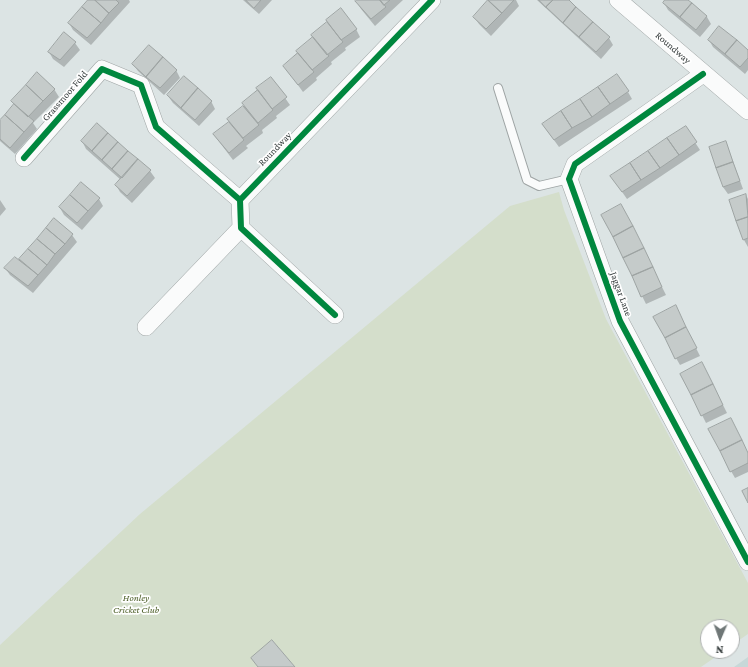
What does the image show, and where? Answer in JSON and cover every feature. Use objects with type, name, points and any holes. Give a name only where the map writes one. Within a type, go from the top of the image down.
[{"type":"street","name":"Roundway","points":[[240,200],[432,0]]},
{"type":"street","name":"Roundway","points":[[618,0],[748,111]]},
{"type":"street","name":"Grassmoor Fold","points":[[24,158],[102,69],[141,85],[156,127],[240,200]]},
{"type":"street","points":[[569,179],[575,164],[703,74]]},
{"type":"street","name":"Jaggar Lane","points":[[569,179],[620,321],[748,562]]},
{"type":"street","points":[[240,200],[241,228],[334,315]]},
{"type":"street","points":[[146,327],[241,228]]},
{"type":"lane","points":[[498,88],[527,180],[539,186],[569,179]]},
{"type":"shaded area","points":[[748,657],[748,667],[734,667]]},
{"type":"green space","name":"Honley Cricket Club","points":[[559,192],[564,210],[606,319],[748,583],[748,634],[740,640],[740,619],[700,619],[700,659],[712,659],[701,667],[295,667],[272,640],[277,667],[0,667],[0,645],[140,514],[510,206]]},
{"type":"building","points":[[88,0],[95,0],[109,13],[101,23],[82,7]]},
{"type":"building","points":[[95,0],[116,0],[119,3],[109,13]]},
{"type":"building","points":[[246,0],[261,0],[254,8]]},
{"type":"building","points":[[380,0],[386,7],[371,19],[355,1]]},
{"type":"building","points":[[380,0],[390,0],[384,5]]},
{"type":"building","points":[[488,0],[514,0],[502,13]]},
{"type":"building","points":[[488,0],[502,13],[486,29],[473,17]]},
{"type":"building","points":[[539,0],[553,0],[546,7]]},
{"type":"building","points":[[553,0],[569,0],[576,7],[563,23],[546,7]]},
{"type":"building","points":[[665,0],[688,0],[692,3],[680,17],[663,3]]},
{"type":"building","points":[[692,3],[707,16],[696,30],[680,17]]},
{"type":"building","points":[[82,7],[101,23],[87,38],[68,23]]},
{"type":"building","points":[[576,7],[593,22],[579,37],[563,23]]},
{"type":"building","points":[[341,8],[357,29],[341,40],[326,20]]},
{"type":"building","points":[[327,22],[343,42],[327,55],[311,35]]},
{"type":"building","points":[[593,22],[610,37],[596,52],[579,37]]},
{"type":"building","points":[[719,26],[737,40],[725,54],[708,40]]},
{"type":"building","points":[[64,32],[76,42],[60,60],[48,52]]},
{"type":"building","points":[[313,37],[329,56],[312,70],[296,51]]},
{"type":"building","points":[[737,40],[748,50],[748,58],[740,67],[725,54]]},
{"type":"building","points":[[149,45],[163,57],[146,77],[132,64]]},
{"type":"building","points":[[298,53],[314,72],[298,85],[283,66]]},
{"type":"building","points":[[163,57],[177,70],[160,88],[146,77]]},
{"type":"building","points":[[37,72],[55,89],[43,101],[26,85]]},
{"type":"building","points":[[617,74],[629,91],[610,104],[598,87]]},
{"type":"building","points":[[184,76],[198,88],[181,108],[167,95]]},
{"type":"building","points":[[271,77],[287,97],[272,109],[256,88]]},
{"type":"building","points":[[26,85],[43,101],[28,117],[11,101]]},
{"type":"building","points":[[598,87],[610,104],[592,117],[580,99]]},
{"type":"building","points":[[198,88],[212,101],[195,120],[181,108]]},
{"type":"building","points":[[258,90],[273,110],[258,123],[242,103]]},
{"type":"building","points":[[580,99],[592,117],[572,128],[561,111]]},
{"type":"building","points":[[14,104],[34,121],[24,132],[5,115]]},
{"type":"building","points":[[243,106],[259,125],[243,138],[227,119]]},
{"type":"building","points":[[561,111],[572,128],[554,140],[542,124]]},
{"type":"building","points":[[5,115],[24,132],[10,148],[0,139],[0,120]]},
{"type":"building","points":[[229,122],[244,140],[229,153],[213,134]]},
{"type":"building","points":[[97,123],[108,133],[92,151],[81,141]]},
{"type":"building","points":[[686,126],[697,142],[679,155],[667,138]]},
{"type":"building","points":[[108,133],[118,142],[102,160],[92,151]]},
{"type":"building","points":[[667,138],[679,155],[660,168],[648,151]]},
{"type":"building","points":[[726,141],[733,162],[716,168],[709,147]]},
{"type":"building","points":[[118,142],[128,151],[112,169],[102,160]]},
{"type":"building","points":[[128,151],[138,159],[122,178],[112,169]]},
{"type":"building","points":[[648,151],[660,168],[641,180],[630,163]]},
{"type":"building","points":[[138,159],[151,170],[127,196],[115,185]]},
{"type":"building","points":[[733,162],[740,181],[723,187],[716,168]]},
{"type":"building","points":[[630,163],[641,180],[622,192],[610,176]]},
{"type":"building","points":[[81,182],[100,198],[88,211],[70,195]]},
{"type":"building","points":[[746,194],[748,217],[736,221],[729,200]]},
{"type":"building","points":[[70,195],[88,211],[77,223],[59,207]]},
{"type":"building","points":[[621,204],[633,226],[613,237],[601,215]]},
{"type":"building","points":[[748,217],[748,238],[743,240],[736,221]]},
{"type":"building","points":[[54,218],[73,234],[65,244],[46,228]]},
{"type":"building","points":[[633,226],[644,248],[623,258],[613,237]]},
{"type":"building","points":[[46,228],[65,244],[55,254],[37,239]]},
{"type":"building","points":[[37,239],[55,254],[47,265],[28,249]]},
{"type":"building","points":[[644,248],[653,267],[632,276],[623,258]]},
{"type":"building","points":[[28,249],[47,265],[38,275],[19,259]]},
{"type":"building","points":[[15,257],[38,275],[28,286],[4,268]]},
{"type":"building","points":[[653,267],[662,287],[641,297],[632,276]]},
{"type":"building","points":[[676,305],[686,327],[665,338],[653,317]]},
{"type":"building","points":[[686,327],[697,348],[675,359],[665,338]]},
{"type":"building","points":[[702,362],[713,384],[691,395],[680,374]]},
{"type":"building","points":[[713,384],[723,405],[701,416],[691,395]]},
{"type":"building","points":[[731,418],[742,440],[720,451],[708,429]]},
{"type":"building","points":[[742,440],[748,453],[748,463],[730,472],[720,451]]},
{"type":"building","points":[[748,488],[748,503],[742,491]]},
{"type":"building","points":[[272,640],[295,667],[258,667],[251,658]]},
{"type":"cycle path","points":[[335,315],[241,228],[240,200],[432,0]]},
{"type":"cycle path","points":[[24,158],[102,69],[141,85],[156,127],[240,200]]},
{"type":"cycle path","points":[[703,74],[575,164],[569,179],[620,321],[748,562]]}]
